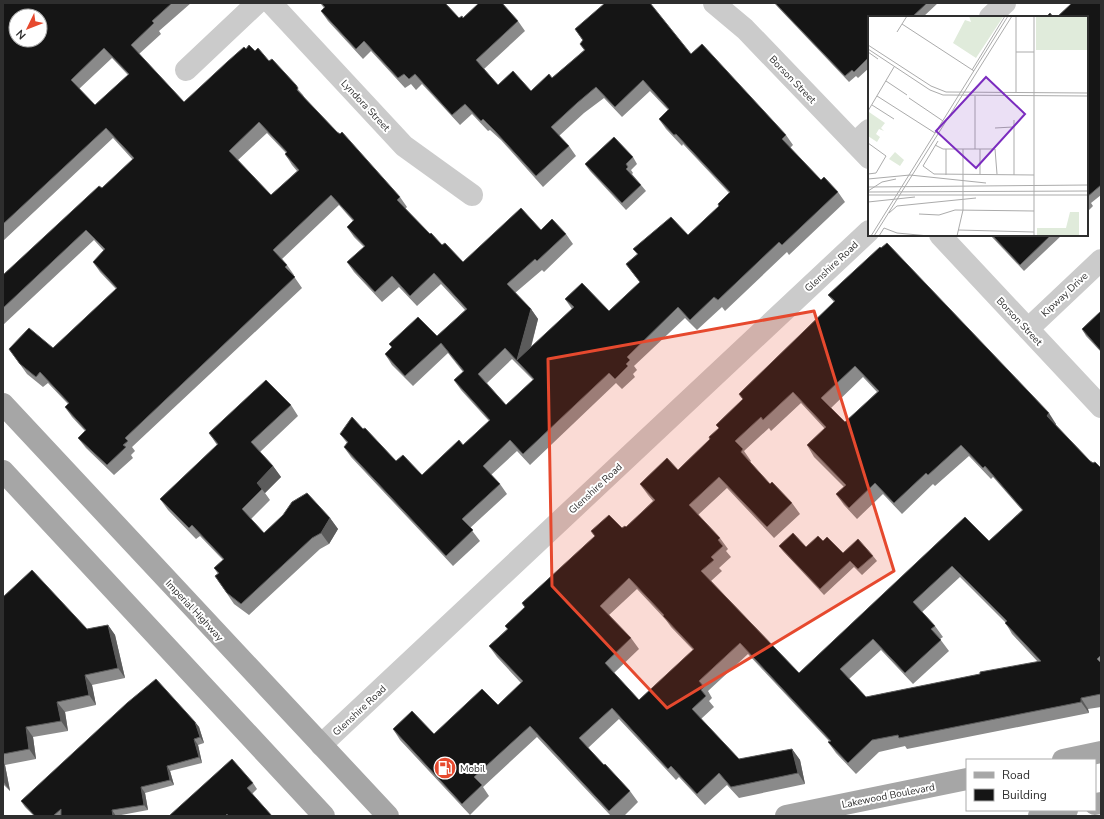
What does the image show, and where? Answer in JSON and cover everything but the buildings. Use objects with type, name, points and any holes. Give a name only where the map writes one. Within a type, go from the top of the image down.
[{"type":"main road","name":"Imperial Highway","points":[[3,404],[388,816]]},
{"type":"main road","points":[[3,471],[324,816]]},
{"type":"main road","points":[[1068,759],[1101,752]]},
{"type":"main road","name":"Lakewood Boulevard","points":[[786,816],[966,779]]},
{"type":"main road","points":[[1039,816],[1062,811]]},
{"type":"street","points":[[186,70],[257,3]]},
{"type":"street","name":"Lyndora Street","points":[[271,3],[404,146],[472,195]]},
{"type":"street","name":"Borson Street","points":[[714,3],[745,29],[864,144]]},
{"type":"street","points":[[991,16],[1005,3]]},
{"type":"street","name":"Glenshire Road","points":[[321,745],[868,232]]},
{"type":"street","name":"Borson Street","points":[[941,236],[1101,407]]},
{"type":"street","name":"Kipway Drive","points":[[1028,329],[1101,260]]},
{"type":"highlighted area","points":[[814,311],[894,571],[667,708],[552,586],[548,359]]},
{"type":"place","name":"Mobil","points":[[445,768]]}]
